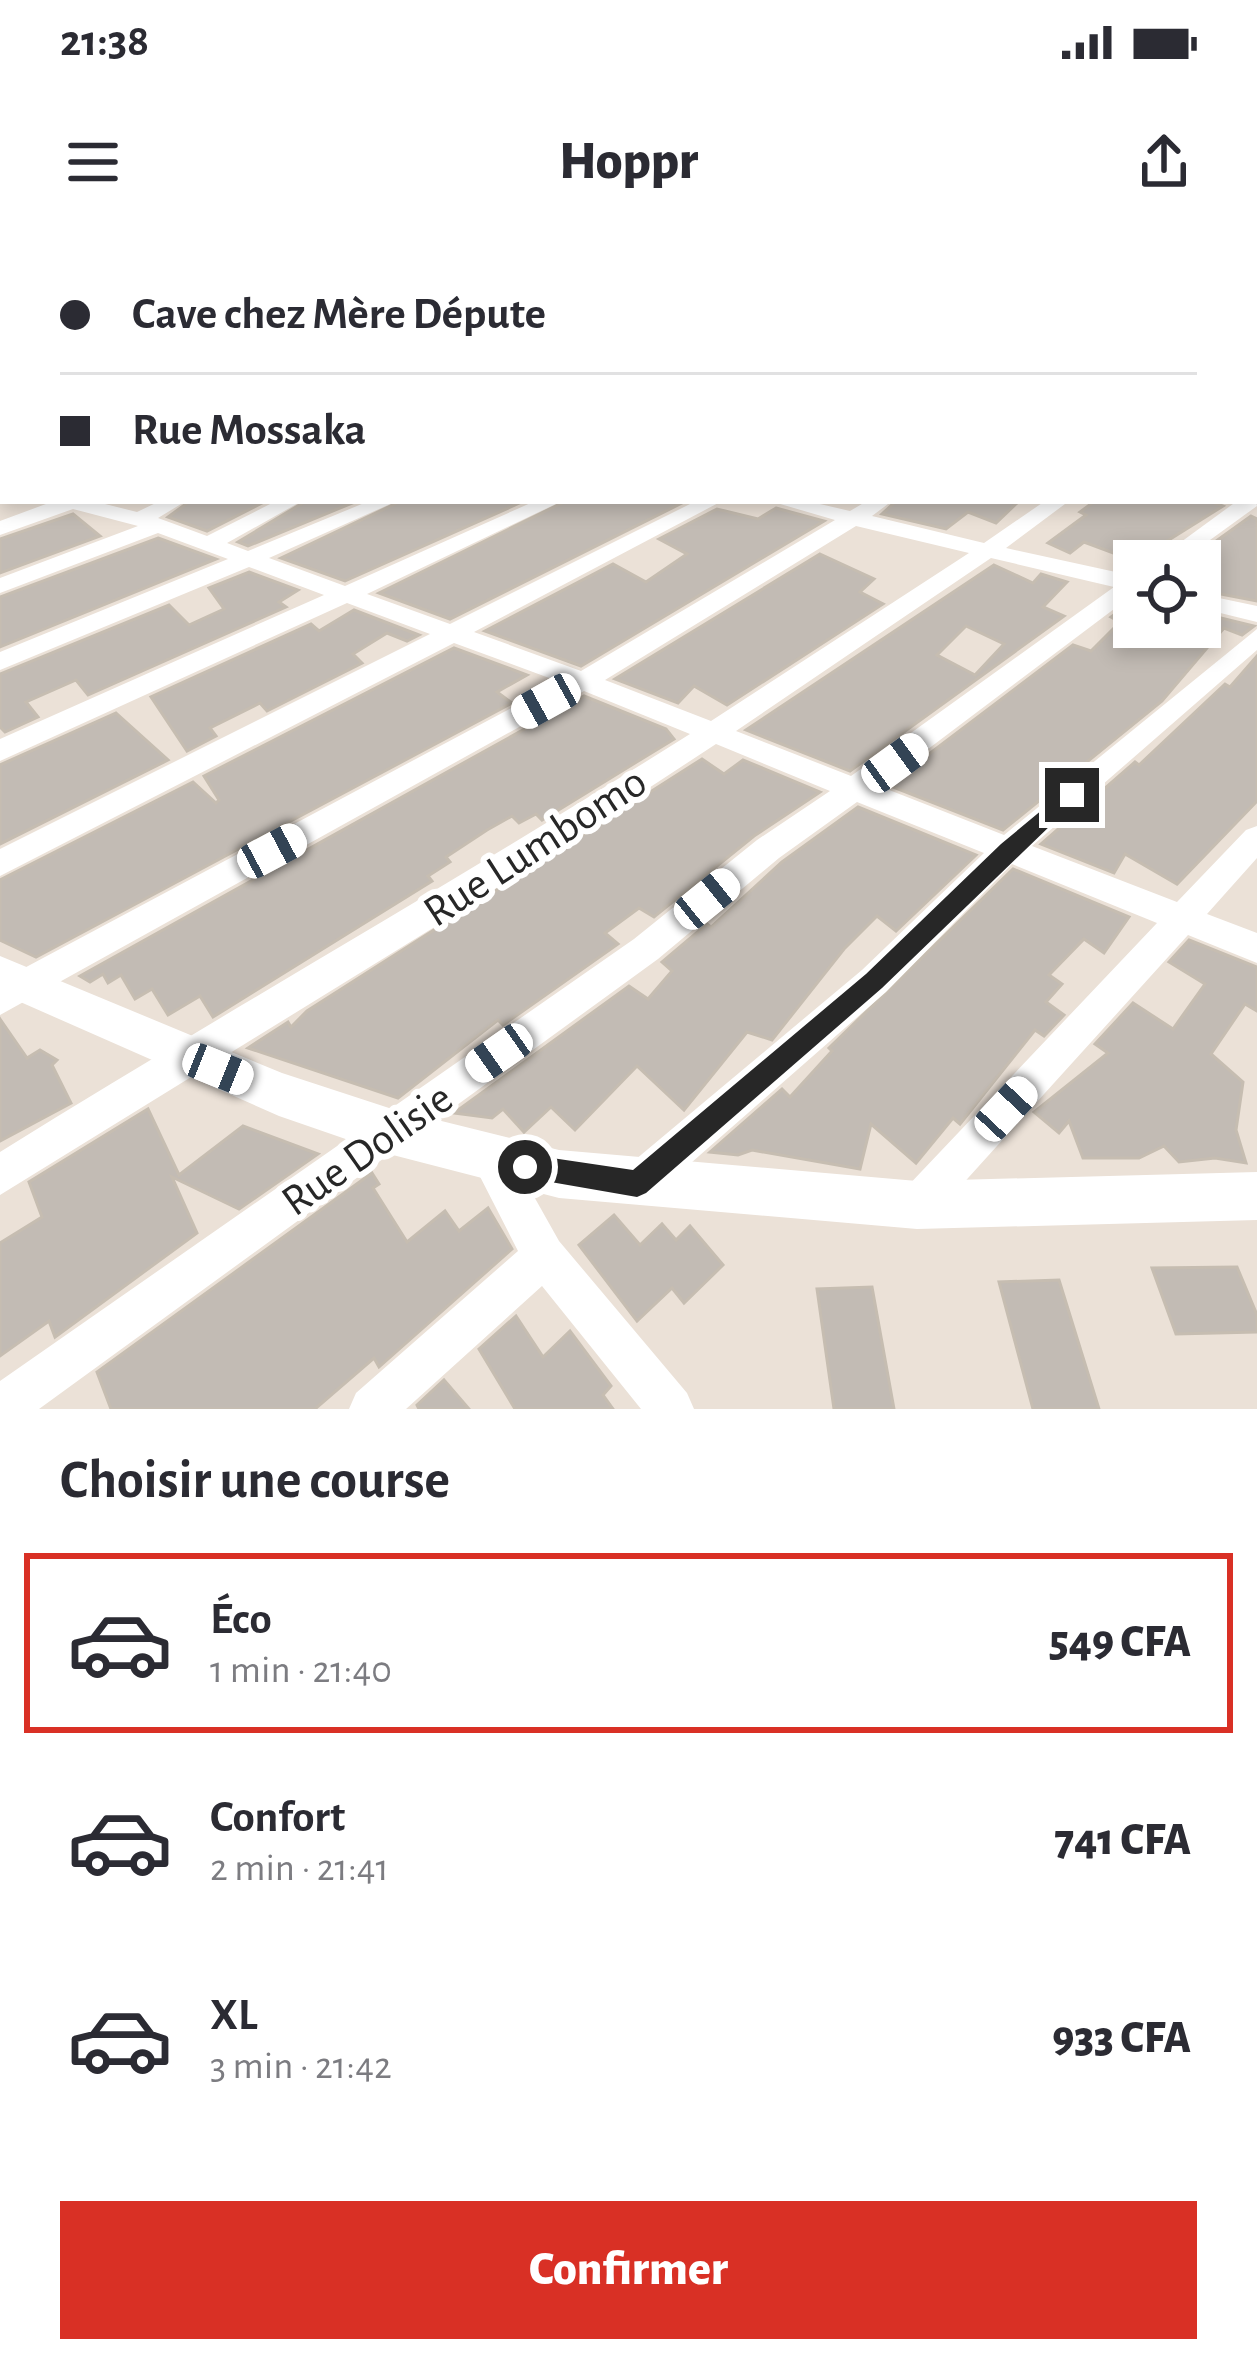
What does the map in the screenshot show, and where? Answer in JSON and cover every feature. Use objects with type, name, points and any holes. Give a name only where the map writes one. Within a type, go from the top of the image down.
[{"type":"street","points":[[0,528],[66,504]]},
{"type":"street","points":[[78,504],[251,559],[584,681],[1257,948]]},
{"type":"street","points":[[0,586],[146,523],[172,504]]},
{"type":"street","points":[[207,545],[286,504]]},
{"type":"street","points":[[0,662],[380,504]]},
{"type":"street","points":[[0,751],[546,504]]},
{"type":"street","points":[[0,863],[706,504]]},
{"type":"street","points":[[791,504],[1113,579]]},
{"type":"street","points":[[7,987],[584,681],[877,504]]},
{"type":"street","name":"Rue Lumbomo","points":[[0,1175],[187,1056],[464,893],[709,730],[856,640],[1053,504]]},
{"type":"street","points":[[1196,540],[1247,504]]},
{"type":"street","name":"Rue Dolisie","points":[[1,1409],[646,950],[768,849],[858,790],[1113,600]]},
{"type":"street","points":[[1221,606],[1257,614]]},
{"type":"street","points":[[637,1184],[874,981],[1008,849],[1257,637]]},
{"type":"street","points":[[917,1205],[1257,838]]},
{"type":"street","points":[[7,987],[389,1131],[491,1159],[637,1184],[917,1205],[1257,1196]]},
{"type":"street","points":[[491,1159],[544,1256],[671,1409]]},
{"type":"street","points":[[372,1409],[544,1256]]},
{"type":"building","points":[[186,504],[260,504],[207,531],[168,517]]},
{"type":"building","points":[[301,504],[350,504],[248,546],[238,542]]},
{"type":"building","points":[[395,504],[517,504],[345,581],[281,558]]},
{"type":"building","points":[[560,504],[680,504],[450,619],[379,593]]},
{"type":"building","points":[[893,504],[1016,504],[996,523],[968,512],[946,529],[882,514]]},
{"type":"building","points":[[1091,504],[1223,506],[1169,540],[1113,540],[1113,553],[1084,542],[1070,553],[1048,543],[1086,515],[1080,512]]},
{"type":"building","points":[[776,508],[824,521],[581,666],[485,631],[613,564],[646,582],[687,554],[659,539],[717,509],[758,519]]},
{"type":"building","points":[[73,514],[100,536],[0,573],[0,539]]},
{"type":"building","points":[[1251,516],[1257,519],[1257,601],[1221,594],[1218,540]]},
{"type":"building","points":[[158,538],[216,559],[0,647],[0,597]]},
{"type":"building","points":[[820,554],[874,579],[860,592],[883,604],[727,705],[694,686],[678,703],[615,679]]},
{"type":"building","points":[[994,565],[1033,583],[1041,574],[1067,582],[1043,607],[1064,616],[850,771],[746,730]],"holes":[[[966,626],[1004,644],[975,675],[937,655]]]},
{"type":"building","points":[[249,572],[298,590],[279,602],[286,607],[88,695],[76,680],[26,702],[38,717],[5,732],[0,727],[0,674],[169,605],[189,625],[224,609],[209,588]]},
{"type":"building","points":[[354,610],[419,635],[407,641],[387,633],[353,654],[362,663],[267,711],[260,703],[210,728],[216,736],[187,751],[151,697],[311,624],[319,631]]},
{"type":"building","points":[[1221,618],[1254,626],[1242,635],[1224,628],[1221,632]]},
{"type":"building","points":[[1113,629],[1113,648],[1207,648],[1162,701],[1003,830],[888,785],[1073,645],[1091,651]]},
{"type":"building","points":[[454,648],[527,675],[497,692],[512,703],[36,957],[0,940],[0,880],[193,782],[216,803],[219,800],[204,776]]},
{"type":"building","points":[[1257,656],[1257,801],[1177,884],[1125,854],[1114,873],[1041,844],[1135,762],[1139,765],[1225,684],[1230,687]]},
{"type":"building","points":[[584,696],[666,729],[674,739],[542,820],[536,814],[519,823],[512,816],[487,830],[446,857],[450,862],[428,876],[432,881],[213,1017],[200,996],[168,1015],[152,989],[135,999],[121,975],[108,983],[103,974],[90,982],[80,976]]},
{"type":"building","points":[[116,713],[168,760],[0,844],[0,765]]},
{"type":"building","points":[[702,759],[724,774],[743,760],[820,792],[754,836],[654,917],[639,908],[605,933],[618,944],[503,1025],[498,1020],[398,1098],[248,1048],[288,1022],[291,1027],[307,1011]]},
{"type":"building","points":[[858,807],[976,855],[896,931],[877,916],[844,949],[772,1040],[747,1032],[684,1110],[637,1066],[575,1130],[551,1107],[524,1132],[503,1109],[492,1118],[454,1113],[629,986],[648,999],[672,971],[662,962],[707,924],[711,927],[782,862]]},
{"type":"building","points":[[1013,869],[1129,917],[1104,953],[1084,939],[1049,975],[1062,984],[1046,1002],[1064,1015],[1044,1036],[1035,1030],[960,1124],[953,1118],[916,1163],[871,1124],[860,1169],[752,1150],[738,1155],[710,1152],[782,1089],[790,1097],[832,1051],[829,1048]]},
{"type":"building","points":[[1189,940],[1257,967],[1257,1011],[1245,1004],[1211,1054],[1243,1082],[1236,1130],[1246,1163],[1215,1158],[1179,1162],[1164,1146],[1139,1158],[1083,1158],[1069,1121],[1059,1133],[1034,1112],[1108,1053],[1095,1044],[1133,1003],[1173,1029],[1205,984],[1169,962]]},
{"type":"building","points":[[0,1019],[27,1058],[40,1050],[57,1060],[52,1065],[71,1103],[0,1141]]},
{"type":"building","points":[[148,1109],[179,1175],[243,1126],[318,1154],[239,1209],[172,1177],[197,1233],[55,1337],[49,1321],[0,1356],[0,1243],[42,1217],[29,1182]]},
{"type":"building","points":[[372,1173],[379,1184],[373,1188],[407,1242],[445,1211],[459,1231],[488,1208],[512,1249],[379,1367],[374,1358],[315,1409],[111,1409],[97,1372]]},
{"type":"building","points":[[614,1215],[640,1245],[662,1224],[676,1240],[690,1226],[723,1265],[684,1303],[672,1288],[637,1321],[579,1245]]},
{"type":"building","points":[[1237,1267],[1257,1315],[1257,1332],[1176,1334],[1152,1268]]},
{"type":"building","points":[[1059,1280],[1099,1409],[1033,1409],[999,1282]]},
{"type":"building","points":[[872,1287],[894,1409],[834,1409],[817,1289]]},
{"type":"building","points":[[516,1316],[543,1357],[570,1331],[611,1386],[603,1395],[613,1409],[515,1409],[479,1349]]},
{"type":"building","points":[[444,1380],[469,1409],[419,1409],[417,1405]]},
{"type":"route","points":[[525,1167],[637,1184],[874,981],[1008,849],[1072,795]]}]
